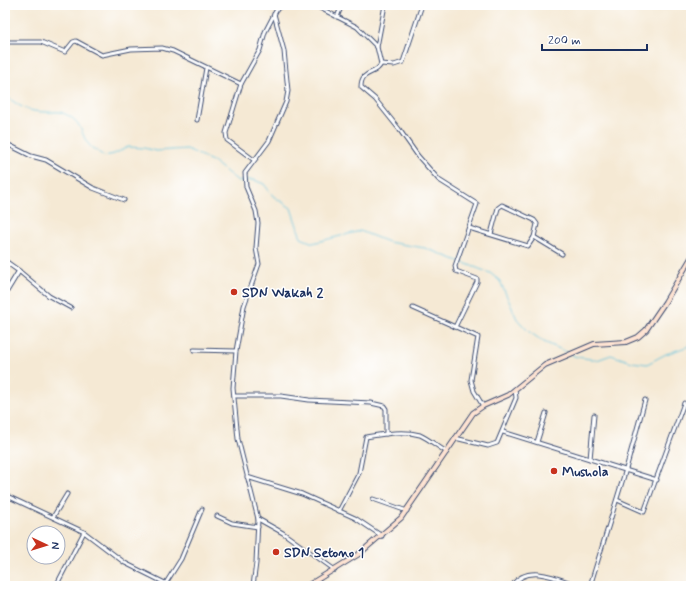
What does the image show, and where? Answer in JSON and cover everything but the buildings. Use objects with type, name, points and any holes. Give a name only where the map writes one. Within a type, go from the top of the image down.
[{"type":"main road","points":[[307,586],[335,570],[382,536],[407,511],[471,415],[483,406],[502,398],[540,368],[561,358],[599,343],[626,342],[642,335],[665,302],[691,258]]},
{"type":"street","points":[[254,160],[225,137],[241,84],[260,50],[265,32],[274,14],[282,5]]},
{"type":"street","points":[[314,5],[357,28],[377,47]]},
{"type":"street","points":[[337,17],[342,5]]},
{"type":"street","points":[[381,64],[377,47],[385,5]]},
{"type":"street","points":[[381,64],[394,65],[403,62],[422,5]]},
{"type":"street","points":[[253,586],[256,563],[258,519],[238,439],[234,396],[236,351],[244,306],[259,264],[256,248],[258,223],[244,178],[247,168],[261,154],[277,126],[286,102],[288,91],[284,51],[274,14]]},
{"type":"street","points":[[5,44],[8,42],[41,42],[65,52],[73,42],[76,41],[99,54],[108,56],[131,49],[162,48],[173,50],[206,68],[241,84]]},
{"type":"street","points":[[381,64],[377,69],[363,77],[361,87],[375,99],[399,128],[418,156],[439,180],[477,203],[470,228],[455,268],[458,272],[477,279],[477,282],[455,327]]},
{"type":"street","points":[[198,120],[206,68]]},
{"type":"street","points":[[5,143],[31,156],[46,160],[93,188],[124,200]]},
{"type":"street","points":[[470,228],[528,246],[534,238],[537,222],[502,205],[498,208],[491,234]]},
{"type":"street","points":[[534,238],[562,254]]},
{"type":"street","points":[[5,261],[49,296],[71,308]]},
{"type":"street","points":[[5,294],[19,271]]},
{"type":"street","points":[[413,308],[478,337],[471,380],[474,391],[483,406]]},
{"type":"street","points":[[194,350],[236,351]]},
{"type":"street","points":[[455,438],[490,446],[497,443],[503,432],[516,398],[515,389]]},
{"type":"street","points":[[234,396],[281,396],[309,400],[380,405],[386,409],[386,434]]},
{"type":"street","points":[[590,586],[617,500],[645,400]]},
{"type":"street","points":[[617,500],[644,513],[684,403]]},
{"type":"street","points":[[537,442],[546,413]]},
{"type":"street","points":[[590,459],[594,415]]},
{"type":"street","points":[[503,432],[626,469],[657,480]]},
{"type":"street","points":[[339,511],[359,473],[365,439],[386,434],[405,433],[420,436],[447,452]]},
{"type":"street","points":[[247,477],[288,488],[355,518],[382,536]]},
{"type":"street","points":[[53,517],[67,494]]},
{"type":"street","points":[[5,495],[84,532],[125,563],[165,585],[171,586]]},
{"type":"street","points":[[373,499],[407,511]]},
{"type":"street","points":[[165,585],[181,559],[202,509]]},
{"type":"street","points":[[217,516],[232,523],[258,527]]},
{"type":"street","points":[[258,519],[284,533],[335,570]]},
{"type":"street","points":[[56,586],[84,532]]},
{"type":"street","points":[[512,586],[517,579],[525,574],[536,573],[578,586]]},
{"type":"waterway","points":[[5,95],[20,106],[29,110],[40,112],[60,112],[65,114],[76,121],[87,143],[104,156],[114,154],[128,147],[144,148],[156,151],[187,149],[214,162],[238,181],[244,181]]},
{"type":"waterway","points":[[247,180],[254,180],[264,184],[273,196],[291,208],[301,238],[313,243],[360,231],[388,242],[425,248],[490,273],[500,281],[517,319],[528,331],[544,342],[569,353]]},
{"type":"waterway","points":[[572,355],[597,360],[611,355],[632,362],[647,364],[666,354],[689,346],[691,343]]},
{"type":"place","name":"SDN Wakah 2","points":[[234,292]]},
{"type":"place","name":"Mushola","points":[[554,471]]},
{"type":"place","name":"SDN Setono 1","points":[[276,552]]}]
